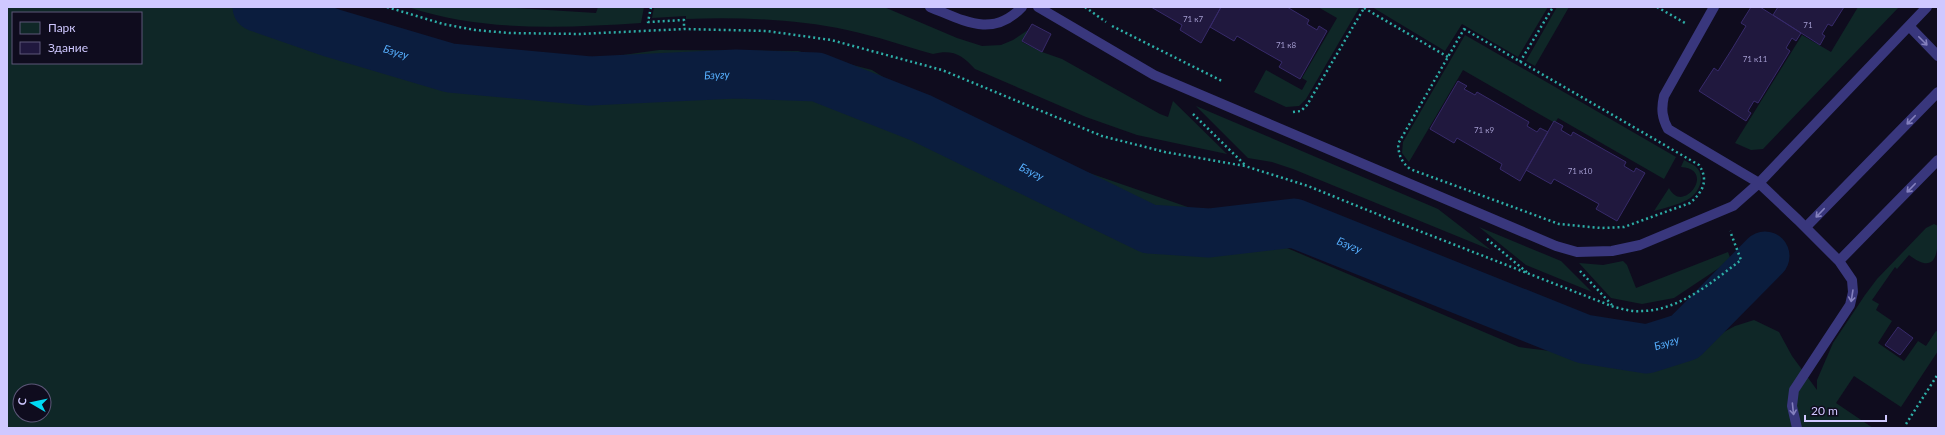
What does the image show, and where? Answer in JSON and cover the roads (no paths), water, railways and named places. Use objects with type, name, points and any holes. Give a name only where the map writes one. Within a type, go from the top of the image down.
[{"type":"lane","points":[[930,7],[971,24],[985,26],[999,23],[1022,7]]},
{"type":"lane","points":[[1038,7],[1154,75],[1556,246],[1577,252],[1612,251],[1640,245],[1733,206],[1759,183],[1927,7]]},
{"type":"lane","points":[[1714,7],[1664,96],[1662,108],[1663,119],[1668,130],[1759,183],[1806,227],[1839,261],[1852,280],[1854,292],[1850,305],[1794,390],[1792,406],[1797,428]]},
{"type":"lane","points":[[1909,26],[1938,56]]},
{"type":"lane","points":[[1806,227],[1938,92]]},
{"type":"lane","points":[[1839,261],[1938,160]]},
{"type":"waterway","name":"Бзугу","points":[[257,7],[332,33],[450,68],[590,81],[736,74],[817,77],[921,118],[1149,229],[1209,233],[1294,223],[1584,339],[1647,349],[1685,337],[1765,256]]}]
